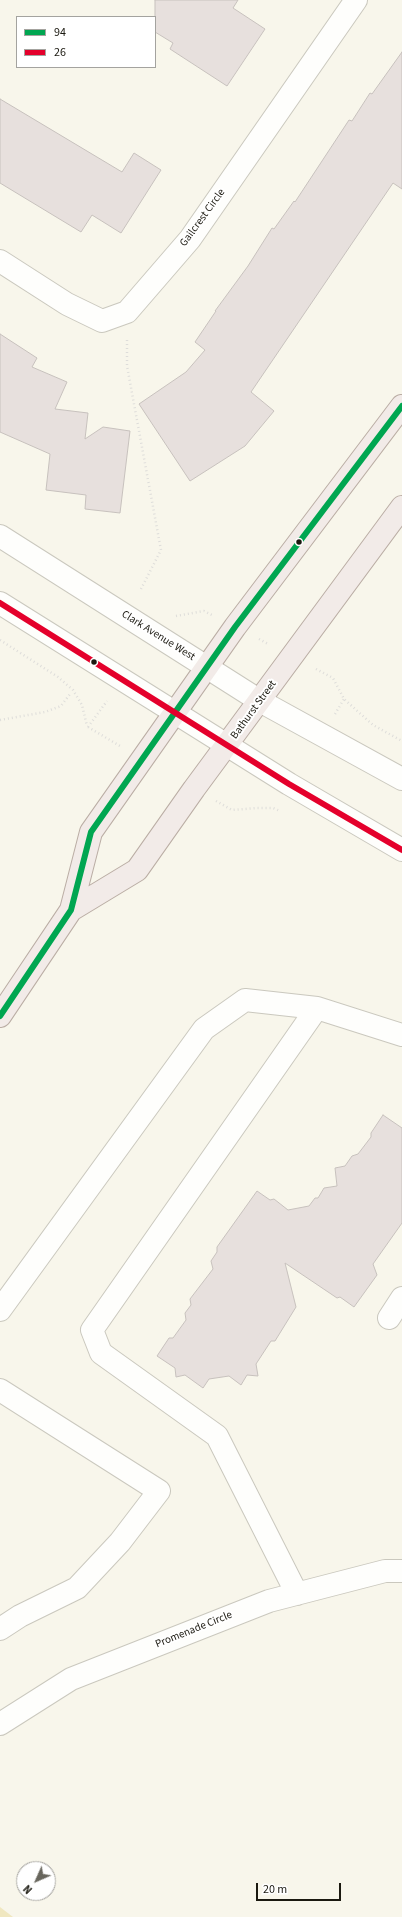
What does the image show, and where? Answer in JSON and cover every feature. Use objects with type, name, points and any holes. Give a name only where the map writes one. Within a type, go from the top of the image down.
[{"type":"main road","name":"Bathurst Street","points":[[0,1016],[71,910],[91,832],[173,713],[208,667],[235,627],[402,406]]},
{"type":"main road","name":"Bathurst Street","points":[[71,910],[137,870],[194,789],[402,507]]},
{"type":"street","name":"Gailcrest Circle","points":[[0,261],[67,304],[102,321],[127,312],[190,239],[350,2]]},
{"type":"street","name":"Clark Avenue West","points":[[0,536],[260,701],[402,779]]},
{"type":"street","points":[[0,603],[173,713],[289,784],[402,850]]},
{"type":"street","points":[[0,1310],[204,1030],[245,1000],[317,1008],[402,1035]]},
{"type":"street","points":[[297,1594],[217,1436],[101,1354],[92,1330],[317,1008]]},
{"type":"street","points":[[389,1318],[402,1298]]},
{"type":"street","points":[[0,1390],[158,1491],[120,1542],[77,1588],[20,1616],[0,1629]]},
{"type":"street","name":"Promenade Circle","points":[[0,1724],[71,1679],[269,1601],[385,1571],[402,1571]]},
{"type":"path","points":[[127,312],[127,366],[161,550],[141,589]]},
{"type":"path","points":[[169,617],[204,611]]},
{"type":"path","points":[[0,640],[58,677],[73,690],[82,705],[88,726],[141,759]]},
{"type":"path","points":[[333,678],[344,699],[373,725],[402,741]]},
{"type":"path","points":[[0,720],[45,712],[61,706],[70,694]]},
{"type":"path","points":[[88,726],[101,709]]},
{"type":"path","points":[[194,789],[232,810],[273,808]]},
{"type":"shaded area","points":[[0,1907],[13,1917],[0,1917]]},
{"type":"building","points":[[155,0],[238,0],[233,8],[265,29],[227,86],[170,49],[173,43],[156,33]]},
{"type":"building","points":[[402,52],[402,189],[393,183],[251,392],[274,411],[245,446],[190,481],[139,404],[186,372],[205,350],[195,342],[215,311],[248,266],[272,228],[274,229],[294,201],[295,202],[349,120],[352,121],[370,93],[372,94]]},
{"type":"building","points":[[0,99],[122,172],[134,153],[161,170],[121,233],[92,215],[81,232],[0,183]]},
{"type":"building","points":[[0,334],[37,358],[32,367],[67,382],[55,409],[88,413],[85,439],[103,427],[130,431],[120,513],[85,509],[86,495],[46,490],[50,454],[0,432]]},
{"type":"building","points":[[383,1115],[402,1128],[402,1223],[373,1264],[377,1275],[354,1307],[340,1297],[337,1298],[285,1263],[296,1307],[275,1341],[271,1341],[256,1364],[258,1376],[247,1375],[241,1385],[229,1376],[209,1379],[203,1388],[185,1375],[176,1377],[175,1368],[157,1356],[169,1338],[173,1338],[186,1320],[185,1313],[191,1305],[190,1299],[213,1269],[211,1261],[217,1252],[217,1247],[257,1191],[270,1200],[274,1199],[288,1210],[309,1206],[315,1198],[318,1198],[324,1188],[337,1186],[335,1168],[345,1166],[352,1156],[358,1154],[371,1137],[371,1133]]},
{"type":"transit line","name":"94","points":[[0,1016],[71,910],[91,832],[235,627],[402,406]]},
{"type":"transit line","name":"26","points":[[0,603],[289,784],[402,850]]}]
